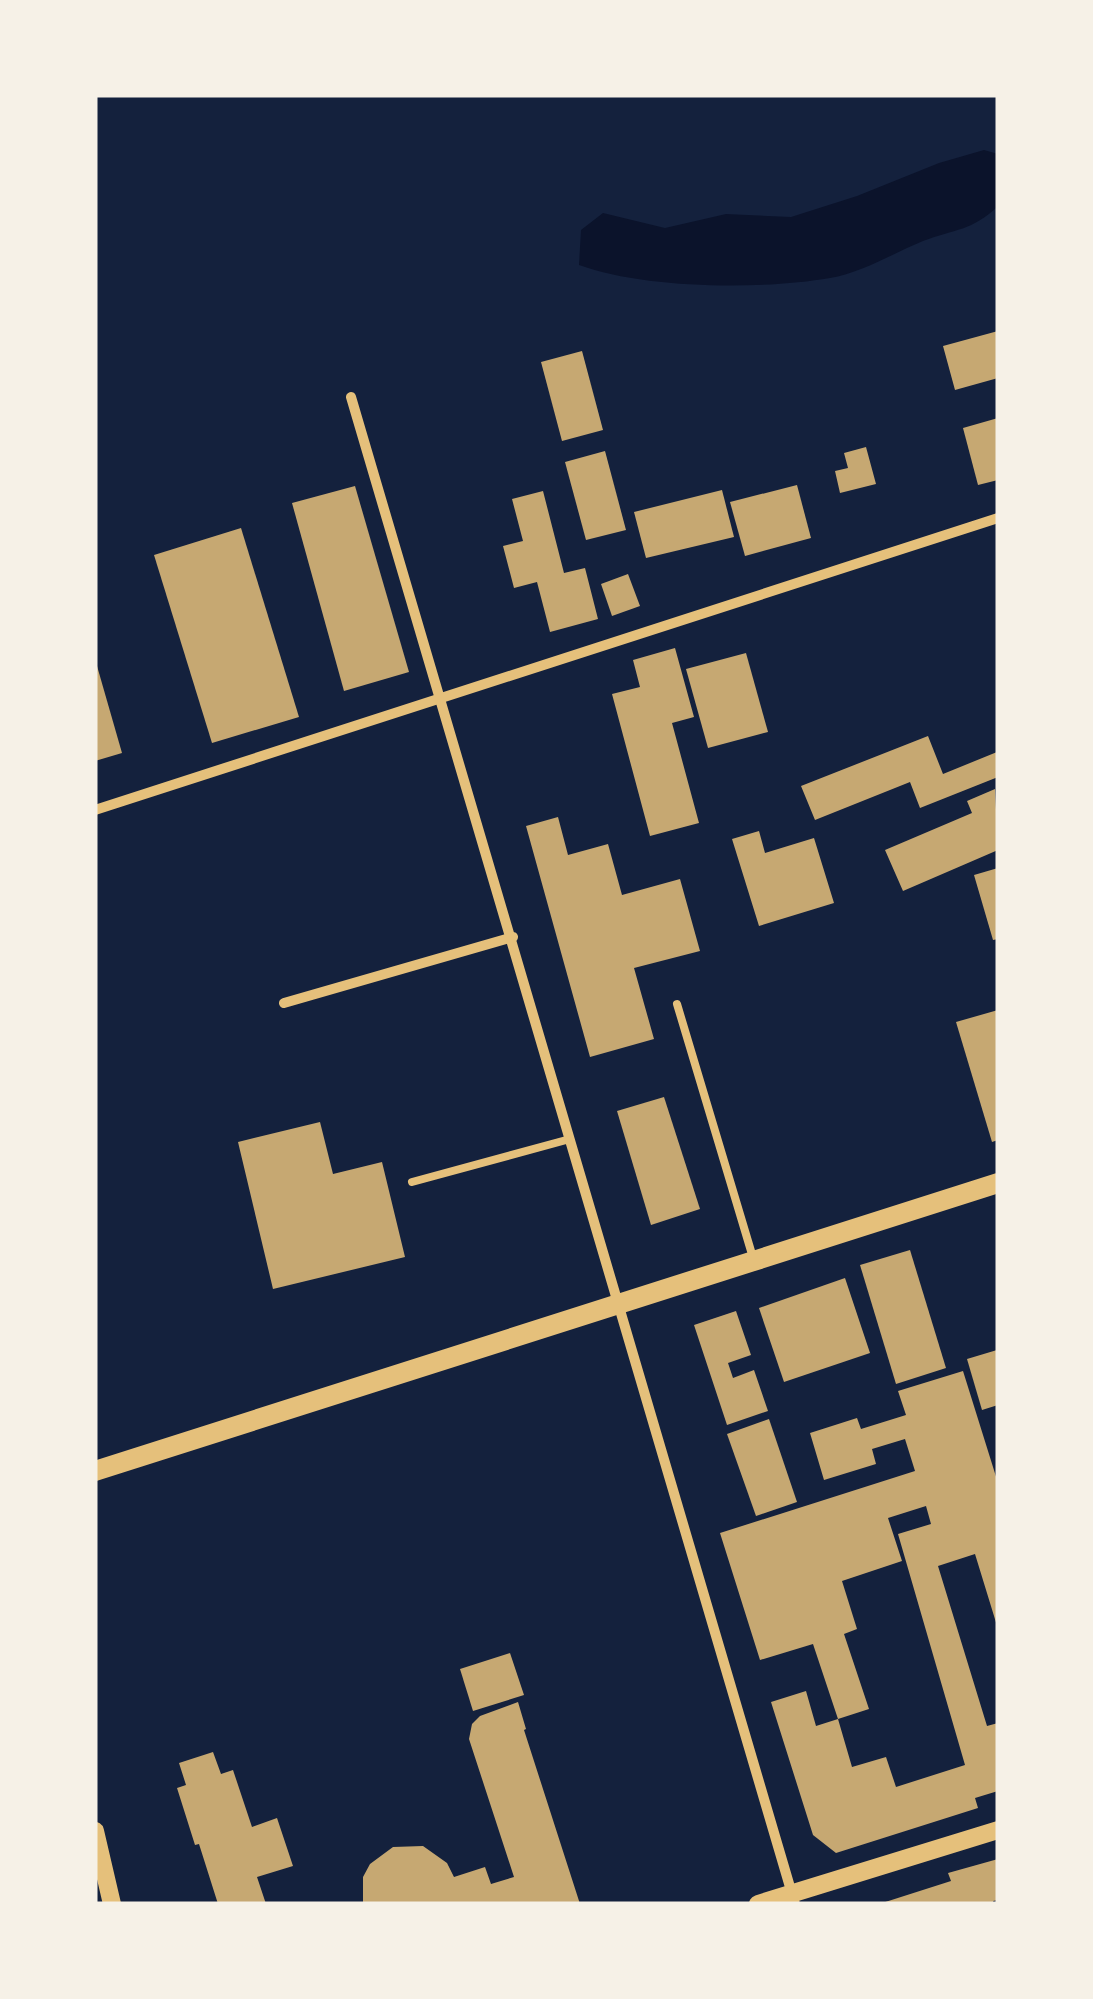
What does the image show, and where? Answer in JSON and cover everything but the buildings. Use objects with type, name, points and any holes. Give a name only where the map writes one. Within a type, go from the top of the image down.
[{"type":"main road","points":[[95,1470],[998,1182]]},
{"type":"street","points":[[351,397],[793,1899]]},
{"type":"street","points":[[95,810],[998,518]]},
{"type":"street","points":[[284,1003],[513,937]]},
{"type":"street","points":[[758,1904],[793,1899],[998,1830]]},
{"type":"street","points":[[95,1831],[112,1904]]},
{"type":"lane","points":[[677,1004],[754,1260]]},
{"type":"lane","points":[[412,1182],[570,1139]]},
{"type":"water","points":[[984,150],[998,154],[998,206],[989,214],[971,225],[842,275],[802,282],[703,285],[636,279],[579,265],[581,230],[603,213],[665,228],[726,214],[791,217]]}]
